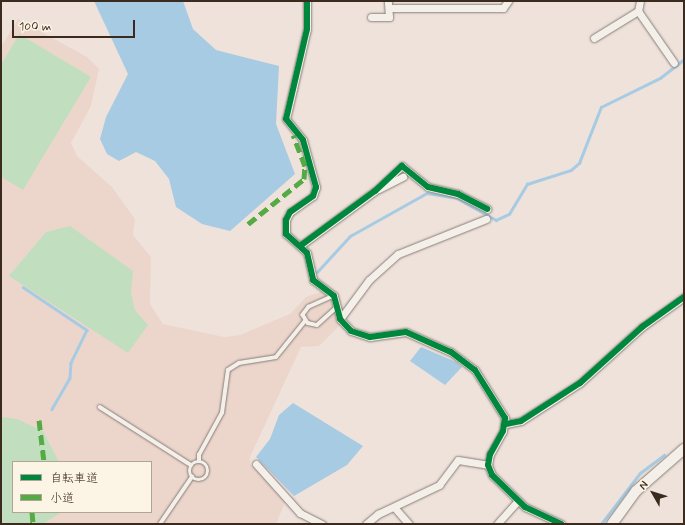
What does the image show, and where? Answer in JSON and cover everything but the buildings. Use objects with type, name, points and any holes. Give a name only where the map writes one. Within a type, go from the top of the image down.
[{"type":"main road","points":[[612,524],[636,491],[684,449]]},
{"type":"street","points":[[306,1],[307,29],[286,119],[303,140],[316,187],[313,196],[293,208],[286,220],[286,234],[308,253],[313,280],[334,296],[340,319],[364,337],[406,332],[461,357],[480,376],[506,424]]},
{"type":"street","points":[[371,17],[389,17],[389,5],[503,8],[508,1]]},
{"type":"street","points":[[640,1],[638,11],[674,63]]},
{"type":"street","points":[[594,38],[638,11]]},
{"type":"street","points":[[300,246],[375,191],[402,166],[428,187],[458,194],[487,209]]},
{"type":"street","points":[[375,191],[403,177]]},
{"type":"street","points":[[340,319],[370,280],[398,254],[486,219]]},
{"type":"street","points":[[506,424],[521,421],[580,383],[642,328],[684,297]]},
{"type":"street","points":[[488,465],[506,424]]},
{"type":"street","points":[[366,524],[394,507],[439,486],[458,460],[488,465]]},
{"type":"street","points":[[256,464],[300,513],[322,524]]},
{"type":"street","points":[[488,465],[497,482],[518,501],[561,524]]},
{"type":"street","points":[[489,524],[497,523],[518,501]]},
{"type":"street","points":[[394,507],[409,524]]},
{"type":"lane","points":[[199,461],[199,455],[222,413],[228,370],[239,363],[276,358],[305,321],[305,310],[334,296]]},
{"type":"lane","points":[[305,321],[313,325],[322,324],[336,308]]},
{"type":"lane","points":[[100,407],[191,465]]},
{"type":"lane","points":[[191,465],[199,461]]},
{"type":"lane","points":[[192,477],[199,480],[207,476],[207,466],[199,461]]},
{"type":"lane","points":[[160,524],[192,477],[191,465]]},
{"type":"shaded area","points":[[18,19],[87,57],[99,69],[91,106],[71,143],[77,156],[112,187],[135,219],[133,235],[151,257],[150,304],[163,324],[224,337],[240,335],[290,314],[306,297],[321,292],[328,296],[340,325],[319,346],[301,347],[250,457],[250,464],[286,500],[276,524],[36,524],[42,513],[152,513],[152,461],[16,461],[1,451],[1,47]]},
{"type":"green space","points":[[19,34],[91,77],[23,190],[1,177],[1,65]]},
{"type":"green space","points":[[70,226],[133,271],[131,293],[135,310],[148,325],[128,353],[9,276],[46,232]]},
{"type":"green space","points":[[1,417],[17,419],[43,431],[58,461],[12,461],[12,513],[60,513],[43,524],[1,524]]},
{"type":"water","points":[[94,1],[183,1],[193,29],[216,50],[279,66],[276,124],[295,174],[230,231],[202,224],[176,207],[169,179],[155,161],[136,152],[119,161],[107,154],[100,139],[106,117],[128,74]]},
{"type":"water","points":[[421,347],[456,362],[462,367],[445,385],[410,361]]},
{"type":"water","points":[[293,403],[363,446],[347,465],[294,496],[256,457],[270,439],[279,415]]},
{"type":"waterway","points":[[317,272],[350,236],[427,193],[457,198],[496,220],[509,214],[527,184],[571,170],[579,163],[601,107],[660,78],[684,59]]},
{"type":"waterway","points":[[23,287],[87,330],[71,363],[70,378],[52,409]]},
{"type":"waterway","points":[[601,524],[640,473],[664,455]]},
{"type":"marked path","points":[[248,224],[304,179],[305,166],[293,135]]},
{"type":"marked path","points":[[39,420],[44,461]]},
{"type":"marked path","points":[[32,513],[33,524]]},
{"type":"cycle path","points":[[307,1],[307,29],[286,119],[303,140],[316,187],[313,196],[290,212],[286,220],[286,234],[307,253],[313,280],[334,296],[340,319],[351,331],[370,337],[406,332],[451,352],[475,370],[505,418],[503,431],[490,454],[488,465],[492,475],[525,507],[561,524]]},
{"type":"cycle path","points":[[300,246],[375,191],[402,166],[428,187],[458,194],[487,209]]},
{"type":"cycle path","points":[[506,424],[521,421],[580,383],[642,327],[684,297]]}]
